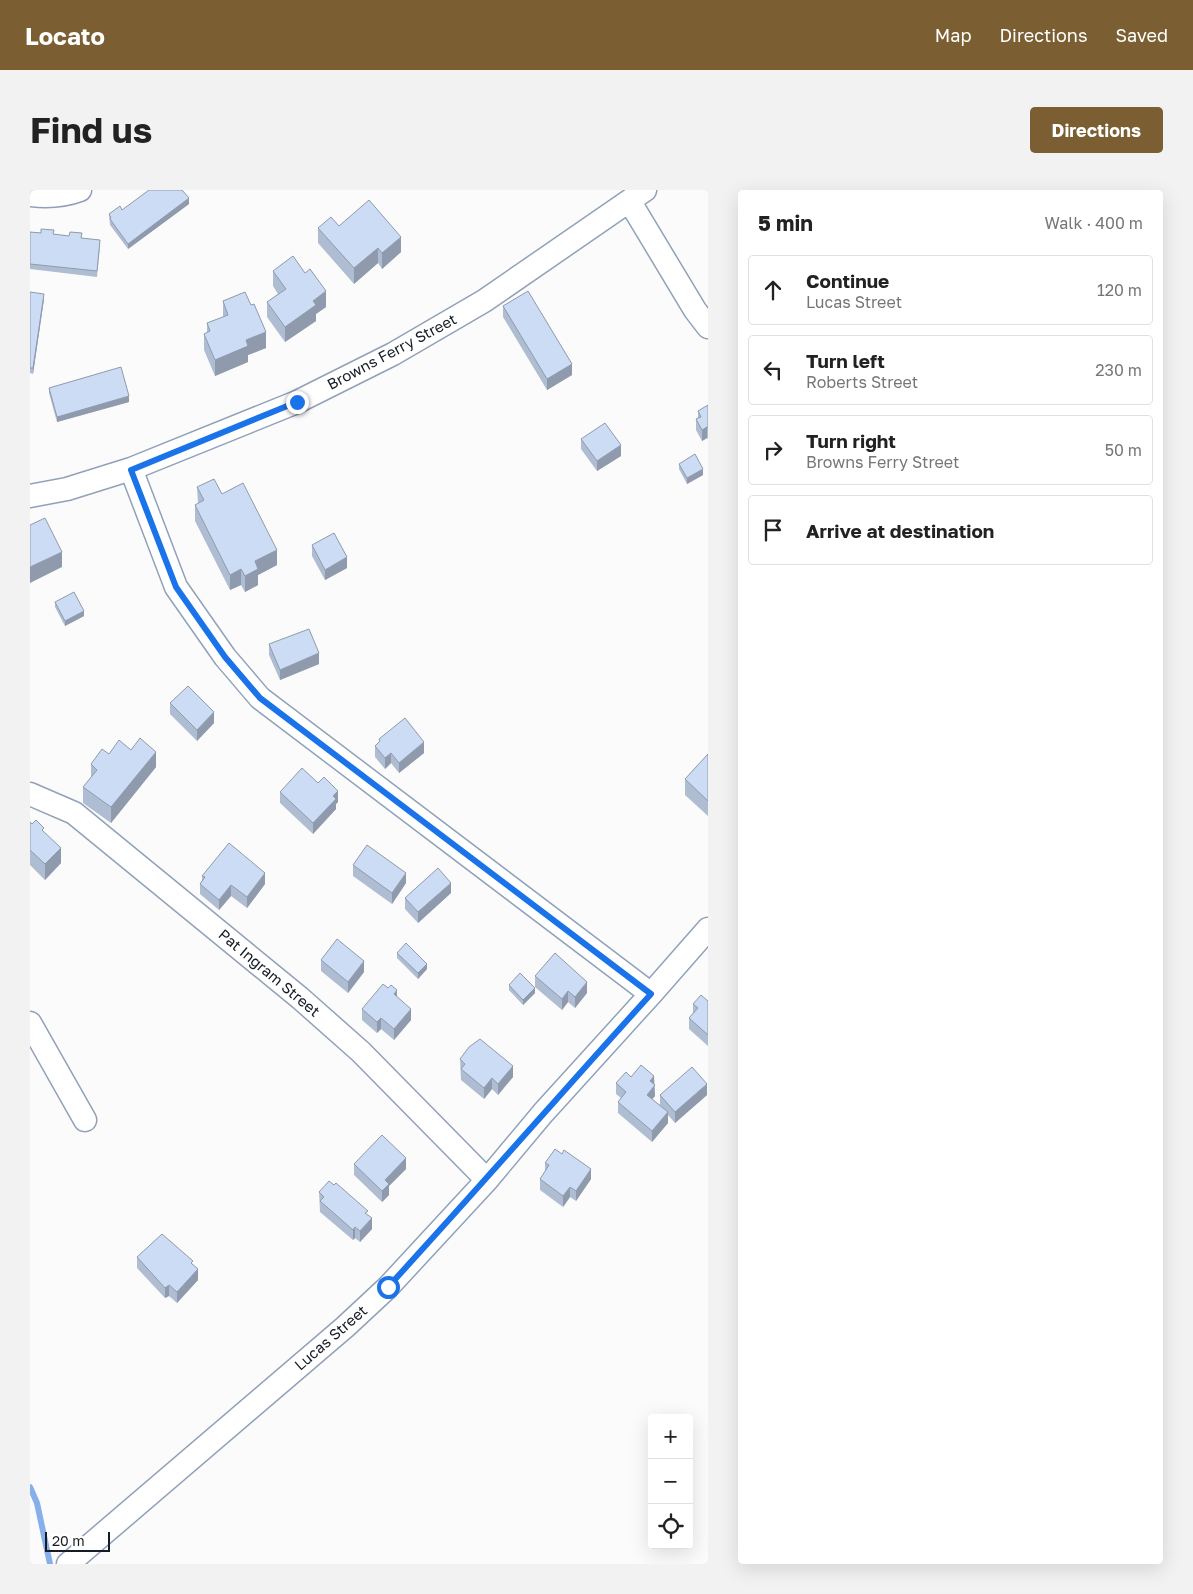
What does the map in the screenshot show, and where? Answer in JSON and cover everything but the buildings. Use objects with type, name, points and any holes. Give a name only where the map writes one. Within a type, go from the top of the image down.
[{"type":"street","points":[[30,195],[67,195],[80,190]]},
{"type":"street","points":[[638,196],[695,310],[708,327]]},
{"type":"street","name":"Browns Ferry Street","points":[[30,496],[67,489],[131,470],[297,402],[393,354],[484,301],[638,196]]},
{"type":"street","points":[[131,470],[176,587],[225,657],[260,698],[651,994]]},
{"type":"street","name":"Pat Ingram Street","points":[[30,794],[74,813],[300,998],[361,1052],[487,1180]]},
{"type":"street","name":"Lucas Street","points":[[68,1564],[345,1327],[388,1287],[487,1180],[543,1113],[708,929]]},
{"type":"street","points":[[30,1024],[85,1120]]},
{"type":"waterway","points":[[30,1487],[37,1503],[50,1564]]},
{"type":"route","points":[[297,402],[131,470],[176,587],[225,657],[260,698],[651,994],[543,1113],[487,1180],[388,1287]]}]
